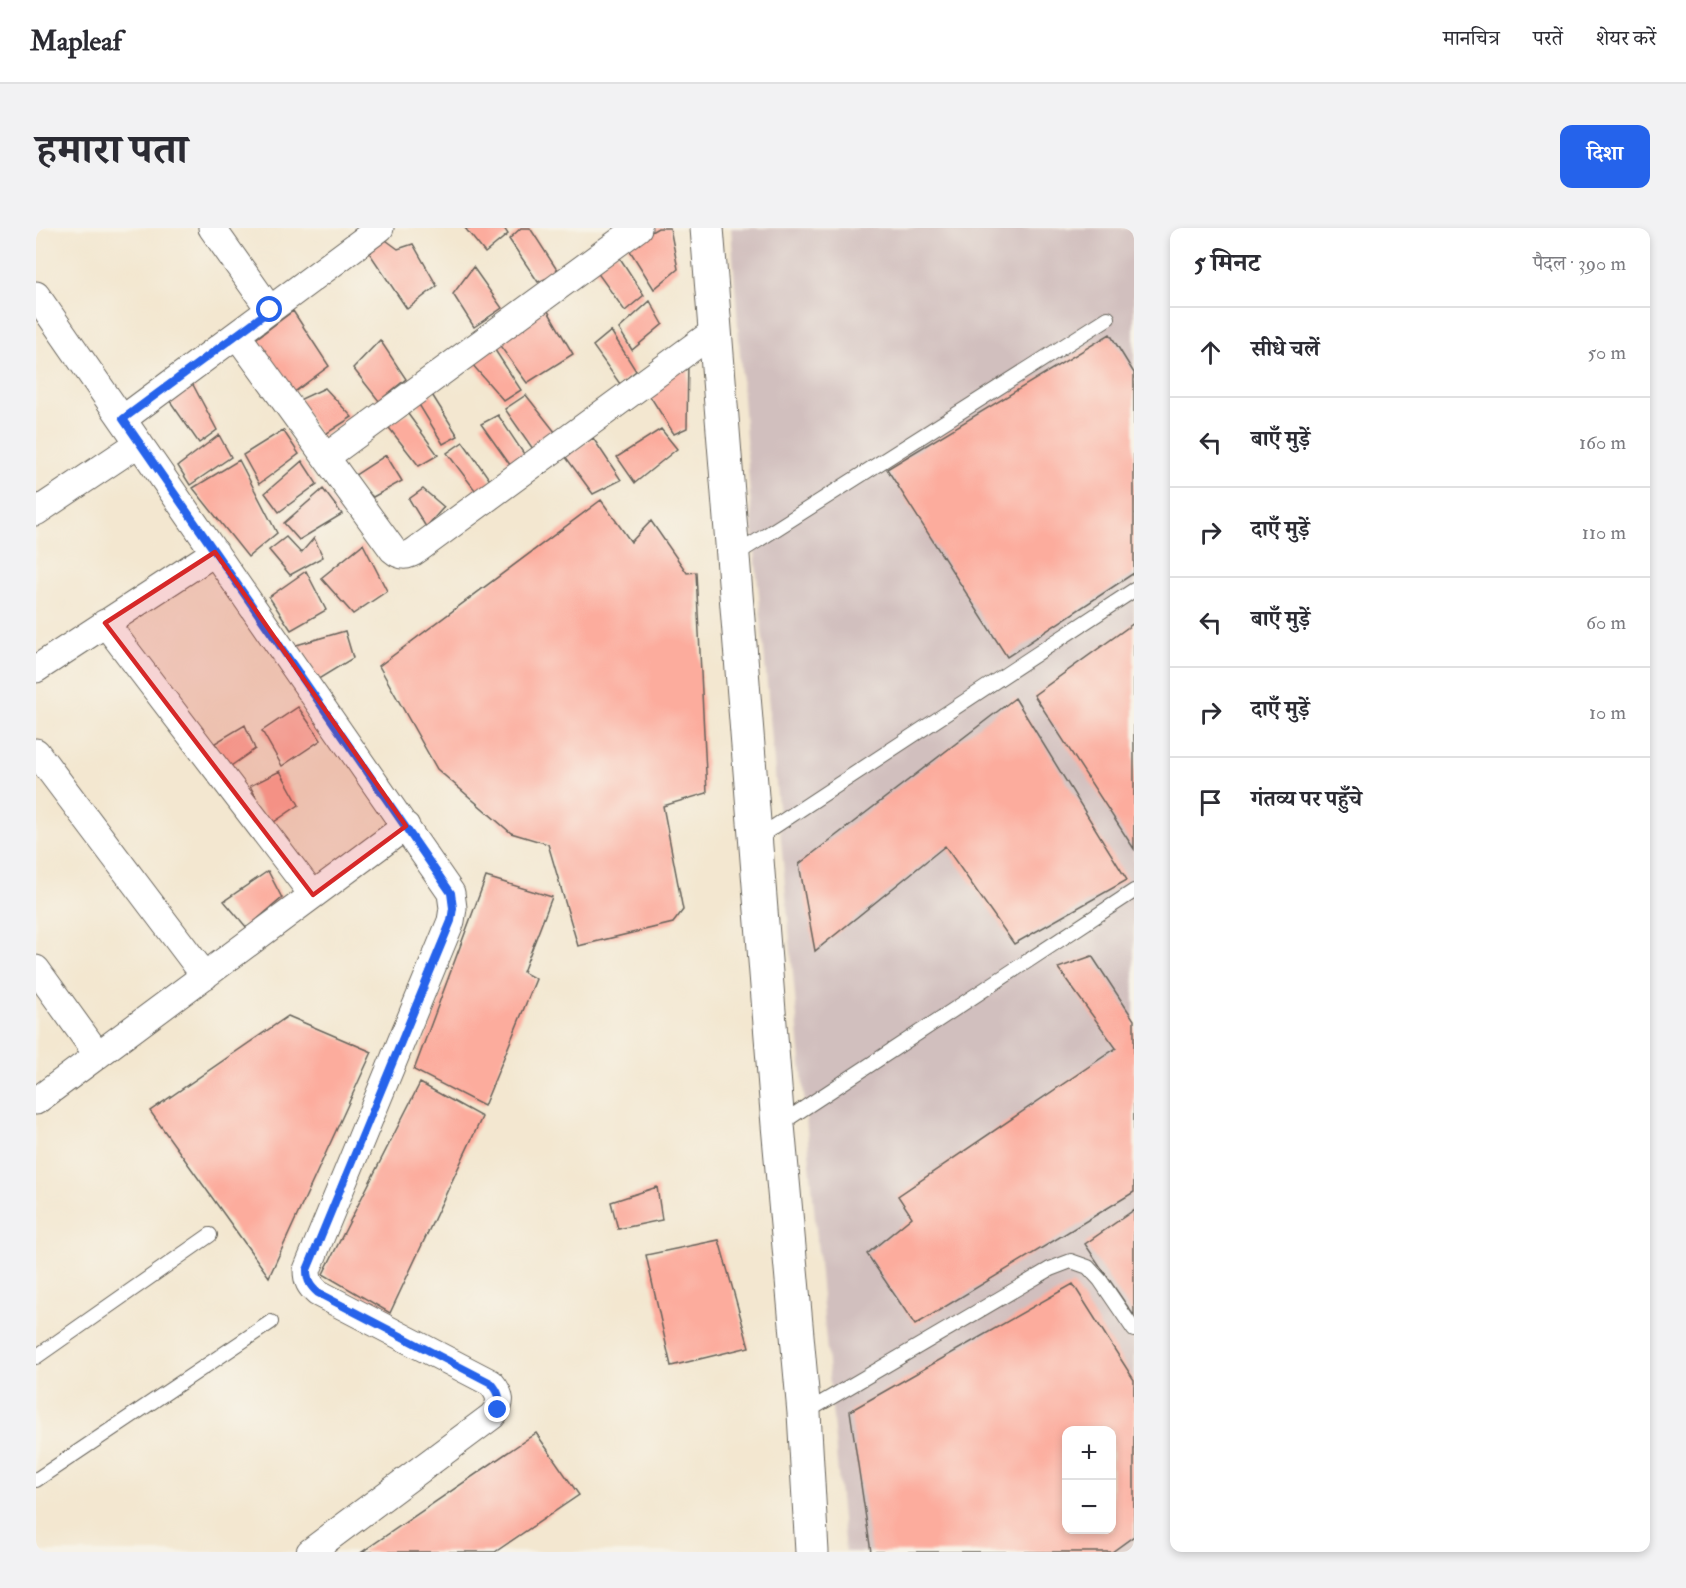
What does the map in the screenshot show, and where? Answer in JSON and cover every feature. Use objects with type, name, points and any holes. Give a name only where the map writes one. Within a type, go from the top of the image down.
[{"type":"street","points":[[212,228],[270,310]]},
{"type":"street","points":[[326,457],[638,228]]},
{"type":"street","points":[[707,228],[778,1125],[804,1413],[812,1552]]},
{"type":"street","points":[[123,419],[378,229]]},
{"type":"street","points":[[36,295],[451,893],[453,908],[451,921],[307,1270],[307,1278],[310,1286],[318,1293],[491,1383],[501,1399],[498,1410],[492,1416],[310,1552]]},
{"type":"street","points":[[237,334],[393,550],[405,556],[412,554],[716,331]]},
{"type":"street","points":[[38,507],[139,443]]},
{"type":"street","points":[[36,669],[214,552]]},
{"type":"street","points":[[105,623],[313,895]]},
{"type":"street","points":[[36,752],[205,976]]},
{"type":"street","points":[[36,1101],[406,826]]},
{"type":"street","points":[[36,969],[98,1055]]},
{"type":"lane","points":[[733,556],[1108,318]]},
{"type":"lane","points":[[756,839],[1134,590]]},
{"type":"lane","points":[[778,1125],[1134,891]]},
{"type":"lane","points":[[36,1357],[210,1235]]},
{"type":"lane","points":[[804,1413],[1050,1269],[1071,1261],[1088,1267],[1100,1280],[1134,1330]]},
{"type":"lane","points":[[36,1480],[271,1322]]},
{"type":"highlighted area","points":[[215,552],[406,826],[313,895],[105,623]]},
{"type":"shaded area","points":[[731,228],[1134,228],[1134,1552],[845,1552],[750,495]]},
{"type":"building","points":[[465,228],[504,228],[508,234],[485,253]]},
{"type":"building","points":[[521,228],[530,228],[559,273],[538,282],[509,239]]},
{"type":"building","points":[[658,228],[670,228],[678,269],[654,289],[627,246]]},
{"type":"building","points":[[383,238],[398,249],[413,244],[437,286],[407,309],[366,248]]},
{"type":"building","points":[[616,252],[644,295],[625,311],[594,268]]},
{"type":"building","points":[[473,267],[502,308],[474,327],[453,294]]},
{"type":"building","points":[[650,301],[663,324],[632,350],[619,329]]},
{"type":"building","points":[[545,306],[573,354],[527,383],[498,343]]},
{"type":"building","points":[[293,311],[329,366],[289,396],[253,341]]},
{"type":"building","points":[[611,331],[636,371],[620,384],[593,346]]},
{"type":"building","points":[[1110,334],[1134,373],[1134,573],[1007,657],[887,469]]},
{"type":"building","points":[[380,340],[406,379],[379,401],[353,368]]},
{"type":"building","points":[[493,347],[521,390],[504,401],[471,363]]},
{"type":"building","points":[[688,360],[687,428],[674,434],[648,393]]},
{"type":"building","points":[[191,381],[217,430],[199,443],[167,397]]},
{"type":"building","points":[[325,388],[352,417],[321,437],[299,400]]},
{"type":"building","points":[[431,393],[458,436],[443,444],[418,403]]},
{"type":"building","points":[[526,395],[559,437],[533,449],[505,409]]},
{"type":"building","points":[[408,414],[438,455],[419,466],[386,424]]},
{"type":"building","points":[[498,415],[524,454],[525,458],[513,469],[481,424]]},
{"type":"building","points":[[661,429],[677,449],[635,483],[617,457]]},
{"type":"building","points":[[283,430],[299,454],[259,484],[243,455]]},
{"type":"building","points":[[219,435],[231,457],[190,485],[178,466]]},
{"type":"building","points":[[593,438],[621,480],[593,494],[565,456]]},
{"type":"building","points":[[463,442],[492,483],[478,494],[447,453]]},
{"type":"building","points":[[386,455],[402,481],[373,497],[352,477]]},
{"type":"building","points":[[239,460],[277,533],[248,557],[193,488]]},
{"type":"building","points":[[302,461],[317,484],[279,512],[265,493]]},
{"type":"building","points":[[323,489],[342,514],[299,540],[284,523]]},
{"type":"building","points":[[423,489],[444,507],[426,527],[409,499]]},
{"type":"building","points":[[601,500],[631,542],[651,521],[687,573],[696,572],[707,793],[663,806],[683,910],[673,923],[578,946],[548,844],[511,833],[437,769],[379,666]]},
{"type":"building","points":[[286,537],[301,553],[314,538],[323,557],[290,575],[269,550]]},
{"type":"building","points":[[363,544],[387,591],[353,614],[321,578]]},
{"type":"building","points":[[306,571],[326,610],[291,630],[269,597]]},
{"type":"building","points":[[1134,623],[1134,849],[1034,695]]},
{"type":"building","points":[[345,631],[353,658],[312,683],[293,646]]},
{"type":"building","points":[[1015,698],[1127,880],[1014,944],[945,846],[815,951],[799,864]]},
{"type":"building","points":[[298,707],[321,740],[282,766],[262,731]]},
{"type":"building","points":[[245,725],[255,749],[228,768],[215,743]]},
{"type":"building","points":[[280,771],[299,805],[271,824],[250,786]]},
{"type":"building","points":[[268,871],[282,898],[247,928],[224,901]]},
{"type":"building","points":[[486,877],[552,897],[523,972],[536,979],[484,1106],[414,1070]]},
{"type":"building","points":[[1092,956],[1134,1020],[1134,1192],[915,1325],[867,1254],[912,1217],[898,1196],[1116,1048],[1058,968]]},
{"type":"building","points":[[288,1016],[372,1052],[269,1277],[150,1111]]},
{"type":"building","points":[[420,1083],[482,1117],[390,1313],[323,1274]]},
{"type":"building","points":[[657,1187],[662,1220],[618,1229],[611,1202]]},
{"type":"building","points":[[1134,1210],[1134,1316],[1085,1244]]},
{"type":"building","points":[[719,1240],[749,1347],[671,1366],[646,1255]]},
{"type":"building","points":[[1073,1284],[1134,1380],[1134,1536],[1112,1552],[871,1552],[850,1411]]},
{"type":"building","points":[[536,1433],[579,1495],[495,1552],[362,1552]]},
{"type":"route","points":[[270,310],[123,419],[451,893],[453,908],[451,921],[307,1270],[307,1278],[310,1286],[318,1293],[491,1383],[501,1399],[498,1410]]}]
